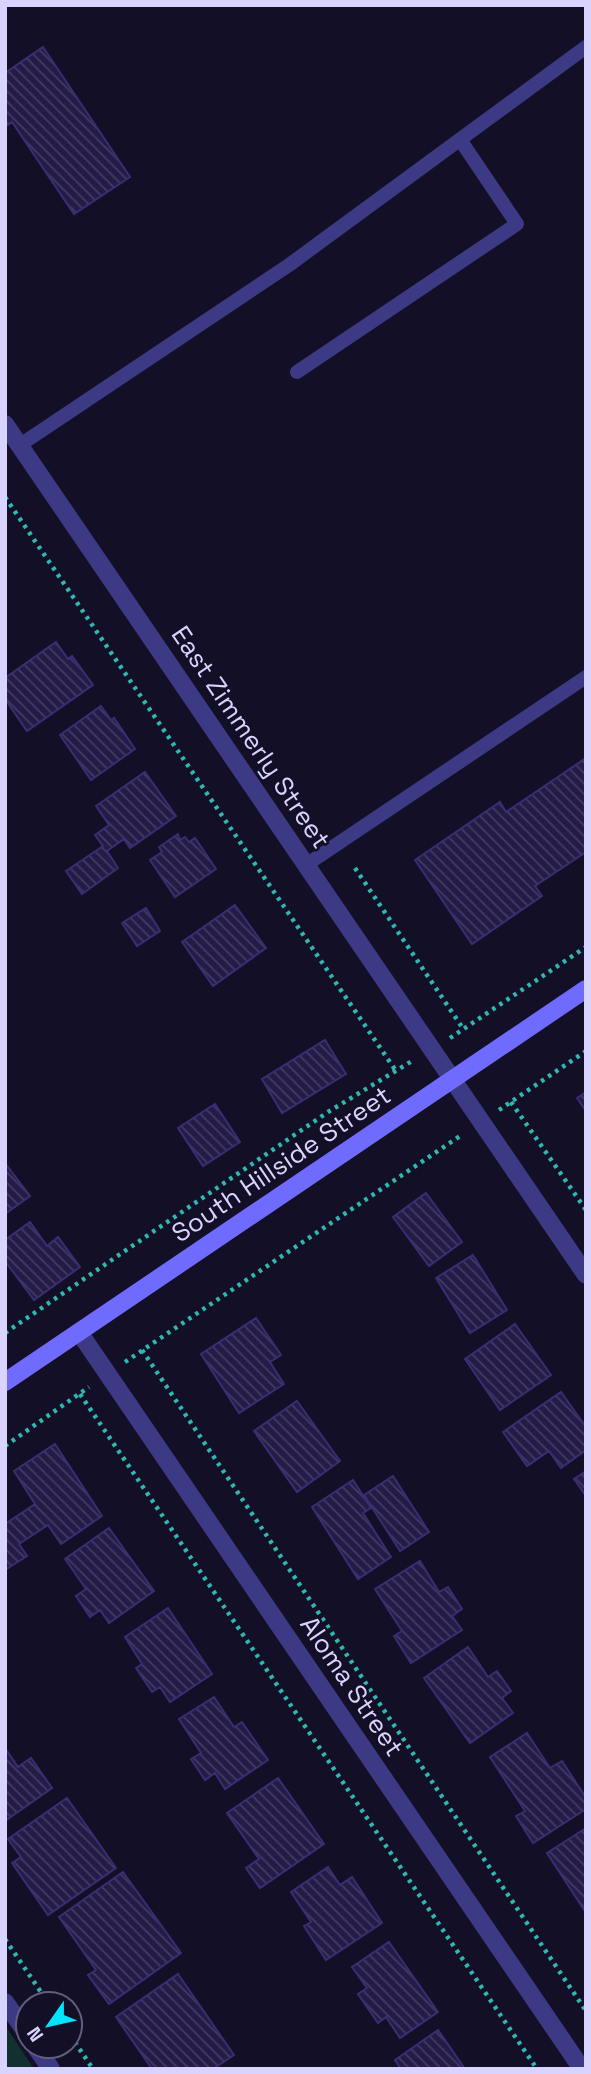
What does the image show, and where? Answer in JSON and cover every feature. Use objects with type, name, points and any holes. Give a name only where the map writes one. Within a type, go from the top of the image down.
[{"type":"main road","name":"South Hillside Street","points":[[5,1382],[586,989]]},
{"type":"street","name":"East Zimmerly Street","points":[[5,424],[586,1275]]},
{"type":"street","name":"Aloma Street","points":[[79,1332],[582,2069]]},
{"type":"lane","points":[[20,445],[289,265],[586,47]]},
{"type":"lane","points":[[297,372],[517,224],[461,141]]},
{"type":"lane","points":[[306,865],[586,677]]},
{"type":"path","points":[[5,497],[396,1070]]},
{"type":"path","points":[[355,868],[464,1030]]},
{"type":"path","points":[[5,1333],[328,1112],[464,1030],[586,947]]},
{"type":"path","points":[[5,1446],[142,1350],[586,1051]]},
{"type":"path","points":[[511,1101],[586,1210]]},
{"type":"path","points":[[142,1350],[586,2011]]},
{"type":"path","points":[[80,1394],[537,2069]]},
{"type":"path","points":[[5,1939],[40,1990]]},
{"type":"green space","points":[[5,2025],[14,2039],[14,2060],[28,2060],[34,2069],[5,2069]]},
{"type":"building","points":[[43,47],[130,177],[74,214],[12,122],[5,127],[5,73]]},
{"type":"building","points":[[56,642],[68,659],[72,656],[93,685],[27,731],[5,699],[5,678]]},
{"type":"building","points":[[101,706],[111,720],[114,718],[135,749],[91,780],[60,735]]},
{"type":"building","points":[[586,758],[586,852],[535,886],[542,896],[472,944],[415,860],[500,802],[506,812]]},
{"type":"building","points":[[145,772],[176,816],[130,848],[124,839],[107,851],[118,868],[82,894],[66,871],[103,846],[95,835],[109,825],[96,806]]},
{"type":"building","points":[[178,834],[180,840],[185,837],[189,842],[195,838],[216,869],[175,897],[150,860],[162,852],[159,847]]},
{"type":"building","points":[[235,905],[266,948],[213,986],[182,942]]},
{"type":"building","points":[[146,908],[160,931],[137,946],[122,923]]},
{"type":"building","points":[[325,1040],[346,1074],[282,1113],[262,1079]]},
{"type":"building","points":[[586,1092],[586,1111],[577,1098]]},
{"type":"building","points":[[215,1104],[240,1142],[203,1166],[178,1128]]},
{"type":"building","points":[[5,1163],[30,1196],[5,1214]]},
{"type":"building","points":[[426,1193],[462,1242],[429,1266],[393,1217]]},
{"type":"building","points":[[30,1222],[47,1246],[58,1237],[80,1267],[34,1300],[5,1261],[5,1240]]},
{"type":"building","points":[[473,1255],[507,1310],[470,1333],[436,1278]]},
{"type":"building","points":[[256,1318],[281,1355],[270,1362],[284,1384],[239,1413],[201,1354]]},
{"type":"building","points":[[515,1324],[551,1375],[500,1410],[465,1359]]},
{"type":"building","points":[[561,1392],[586,1427],[586,1450],[561,1468],[549,1451],[527,1466],[503,1432]]},
{"type":"building","points":[[297,1401],[340,1461],[297,1492],[254,1431]]},
{"type":"building","points":[[55,1444],[102,1516],[61,1544],[48,1525],[19,1544],[27,1556],[5,1570],[5,1524],[35,1504],[14,1471]]},
{"type":"building","points":[[586,1471],[586,1496],[574,1479]]},
{"type":"building","points":[[393,1476],[429,1532],[400,1551],[364,1495]]},
{"type":"building","points":[[353,1480],[371,1508],[363,1513],[391,1557],[358,1579],[312,1507]]},
{"type":"building","points":[[109,1528],[154,1591],[109,1623],[100,1610],[90,1617],[76,1596],[86,1589],[65,1559]]},
{"type":"building","points":[[420,1561],[439,1592],[448,1587],[462,1609],[452,1616],[462,1630],[411,1663],[394,1636],[402,1631],[375,1589]]},
{"type":"building","points":[[168,1608],[212,1674],[170,1702],[160,1687],[152,1692],[136,1668],[142,1664],[125,1637]]},
{"type":"building","points":[[468,1647],[488,1677],[497,1671],[511,1691],[502,1698],[513,1713],[470,1743],[424,1678]]},
{"type":"building","points":[[214,1697],[234,1727],[242,1722],[268,1760],[225,1789],[215,1773],[205,1780],[191,1759],[201,1753],[179,1719]]},
{"type":"building","points":[[527,1733],[550,1768],[562,1761],[586,1798],[586,1809],[533,1843],[516,1816],[525,1811],[490,1757]]},
{"type":"building","points":[[5,1748],[18,1767],[31,1758],[52,1788],[5,1821]]},
{"type":"building","points":[[278,1778],[324,1844],[260,1888],[246,1868],[259,1859],[227,1813]]},
{"type":"building","points":[[67,1798],[116,1868],[48,1915],[12,1863],[21,1857],[8,1839]]},
{"type":"building","points":[[586,1828],[586,1913],[547,1853]]},
{"type":"building","points":[[328,1867],[340,1885],[352,1877],[382,1923],[326,1960],[304,1926],[311,1922],[291,1892]]},
{"type":"building","points":[[123,1872],[181,1953],[109,2004],[88,1975],[96,1970],[59,1917]]},
{"type":"building","points":[[389,1942],[438,2012],[400,2038],[386,2017],[378,2023],[358,1994],[367,1988],[352,1967]]},
{"type":"building","points":[[178,1974],[234,2055],[213,2069],[152,2069],[116,2017]]},
{"type":"building","points":[[438,2030],[465,2069],[401,2069],[395,2060]]}]
